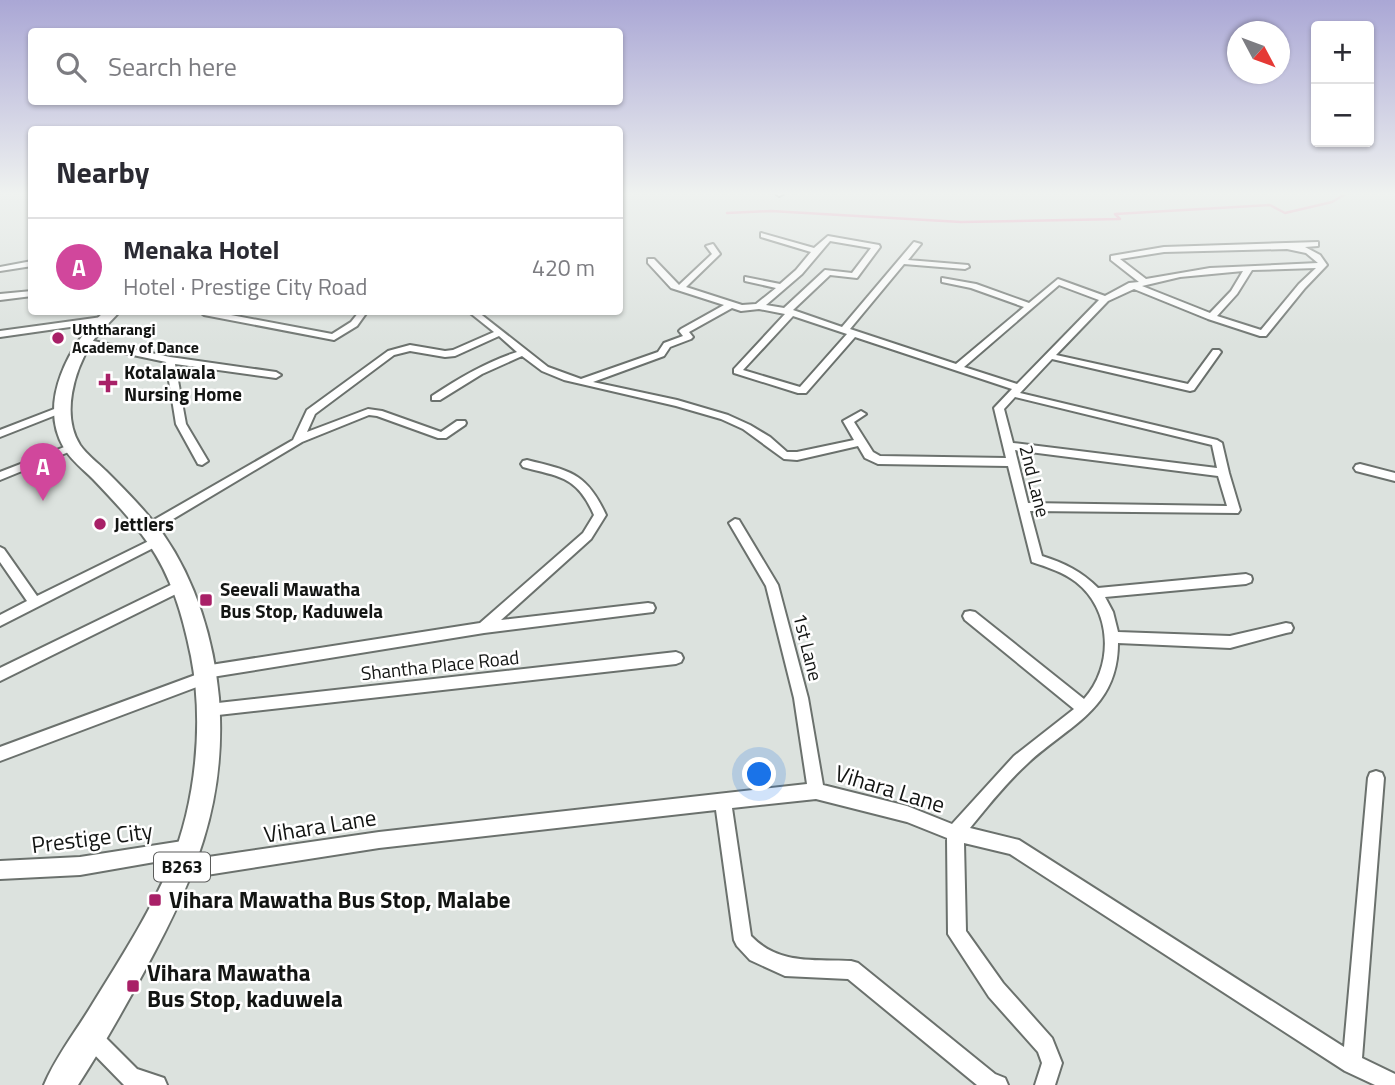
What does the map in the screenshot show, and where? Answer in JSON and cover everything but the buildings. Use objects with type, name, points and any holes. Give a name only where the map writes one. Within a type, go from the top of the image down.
[{"type":"main road","name":"B263","points":[[60,1085],[91,1037],[160,913],[185,859],[207,764],[209,710],[204,675],[181,585],[153,535],[72,447],[64,432],[62,409],[66,379],[84,342],[107,316]]},
{"type":"street","points":[[792,244],[816,251]]},
{"type":"street","points":[[759,306],[799,272],[823,244]]},
{"type":"street","points":[[858,244],[876,247],[854,276],[828,272],[789,311],[737,371],[802,391],[917,244]]},
{"type":"street","points":[[1289,247],[1315,244]]},
{"type":"street","points":[[680,288],[716,254],[709,246]]},
{"type":"street","points":[[1199,246],[1289,247],[1302,248],[1320,258],[1323,265],[1262,334],[1212,317],[1138,284],[1114,258],[1199,246]]},
{"type":"street","points":[[651,261],[674,286],[731,305],[789,311],[958,367],[1016,391],[1217,443],[1234,510],[1023,507]]},
{"type":"street","points":[[903,262],[965,267]]},
{"type":"street","points":[[0,270],[28,264]]},
{"type":"street","name":"2nd Lane","points":[[955,833],[1019,760],[1092,701],[1107,671],[1114,637],[1108,610],[1089,583],[1060,564],[1036,559],[999,408],[1104,299],[1138,284],[1249,268],[1323,265]]},
{"type":"street","points":[[1212,317],[1234,292],[1249,268]]},
{"type":"street","points":[[748,279],[780,286]]},
{"type":"street","points":[[946,280],[973,286],[1030,306]]},
{"type":"street","points":[[958,367],[1058,282],[1104,299]]},
{"type":"street","points":[[0,297],[28,294]]},
{"type":"street","points":[[582,382],[654,358],[661,354],[667,345],[688,337],[684,331],[731,305]]},
{"type":"street","points":[[220,315],[334,337],[354,324],[361,315]]},
{"type":"street","points":[[477,315],[546,369],[582,382],[692,407],[728,419],[771,440],[784,455],[797,456],[859,442]]},
{"type":"street","points":[[0,334],[107,316]]},
{"type":"street","points":[[300,439],[311,412],[391,353],[410,348],[455,353],[500,332]]},
{"type":"street","points":[[84,342],[170,360],[276,375]]},
{"type":"street","points":[[436,398],[479,370],[501,359],[526,352]]},
{"type":"street","points":[[1050,356],[1190,388],[1216,352]]},
{"type":"street","points":[[170,360],[181,424],[202,461]]},
{"type":"street","points":[[0,434],[62,409]]},
{"type":"street","points":[[0,621],[153,535],[300,439],[369,412],[442,436],[461,423]]},
{"type":"street","points":[[862,414],[848,421],[859,442],[869,455],[878,460],[1012,462]]},
{"type":"street","points":[[1008,446],[1223,473]]},
{"type":"street","points":[[0,476],[72,447]]},
{"type":"street","points":[[484,628],[587,536],[600,515],[592,494],[572,477],[527,464]]},
{"type":"street","points":[[1360,468],[1395,477]]},
{"type":"street","name":"1st Lane","points":[[735,523],[772,585],[801,698],[816,791]]},
{"type":"street","points":[[0,552],[35,603]]},
{"type":"street","points":[[1096,593],[1246,579]]},
{"type":"street","points":[[0,675],[181,585]]},
{"type":"street","points":[[0,754],[204,675],[484,628],[648,608]]},
{"type":"street","points":[[970,616],[1084,708]]},
{"type":"street","points":[[1114,637],[1230,642],[1286,628]]},
{"type":"street","name":"Shantha Place Road","points":[[209,710],[676,658]]},
{"type":"street","points":[[1352,1064],[1376,778]]},
{"type":"street","name":"Vihara Lane","points":[[185,859],[816,791],[907,814],[955,833],[1013,846],[1352,1064],[1395,1084]]},
{"type":"street","points":[[723,800],[743,940],[756,954],[785,967],[851,970],[988,1081],[998,1085]]},
{"type":"street","points":[[955,833],[957,934],[996,990],[1045,1045],[1052,1063],[1045,1085]]},
{"type":"street","name":"Prestige City","points":[[0,870],[185,859]]},
{"type":"street","points":[[91,1037],[131,1078],[157,1085]]},
{"type":"place","name":"Uththarangi Academy of Dance","points":[[58,338]]},
{"type":"place","name":"Kotalawala Nursing Home","points":[[108,383]]},
{"type":"place","name":"Menaka Hotel","points":[[43,501]]},
{"type":"place","name":"Jettlers","points":[[100,524]]},
{"type":"place","name":"Seevali Mawatha Bus Stop, Kaduwela","points":[[206,600]]},
{"type":"place","name":"Vihara Mawatha Bus Stop, Malabe","points":[[155,900]]},
{"type":"place","name":"Vihara Mawatha Bus Stop, kaduwela","points":[[133,986]]}]
